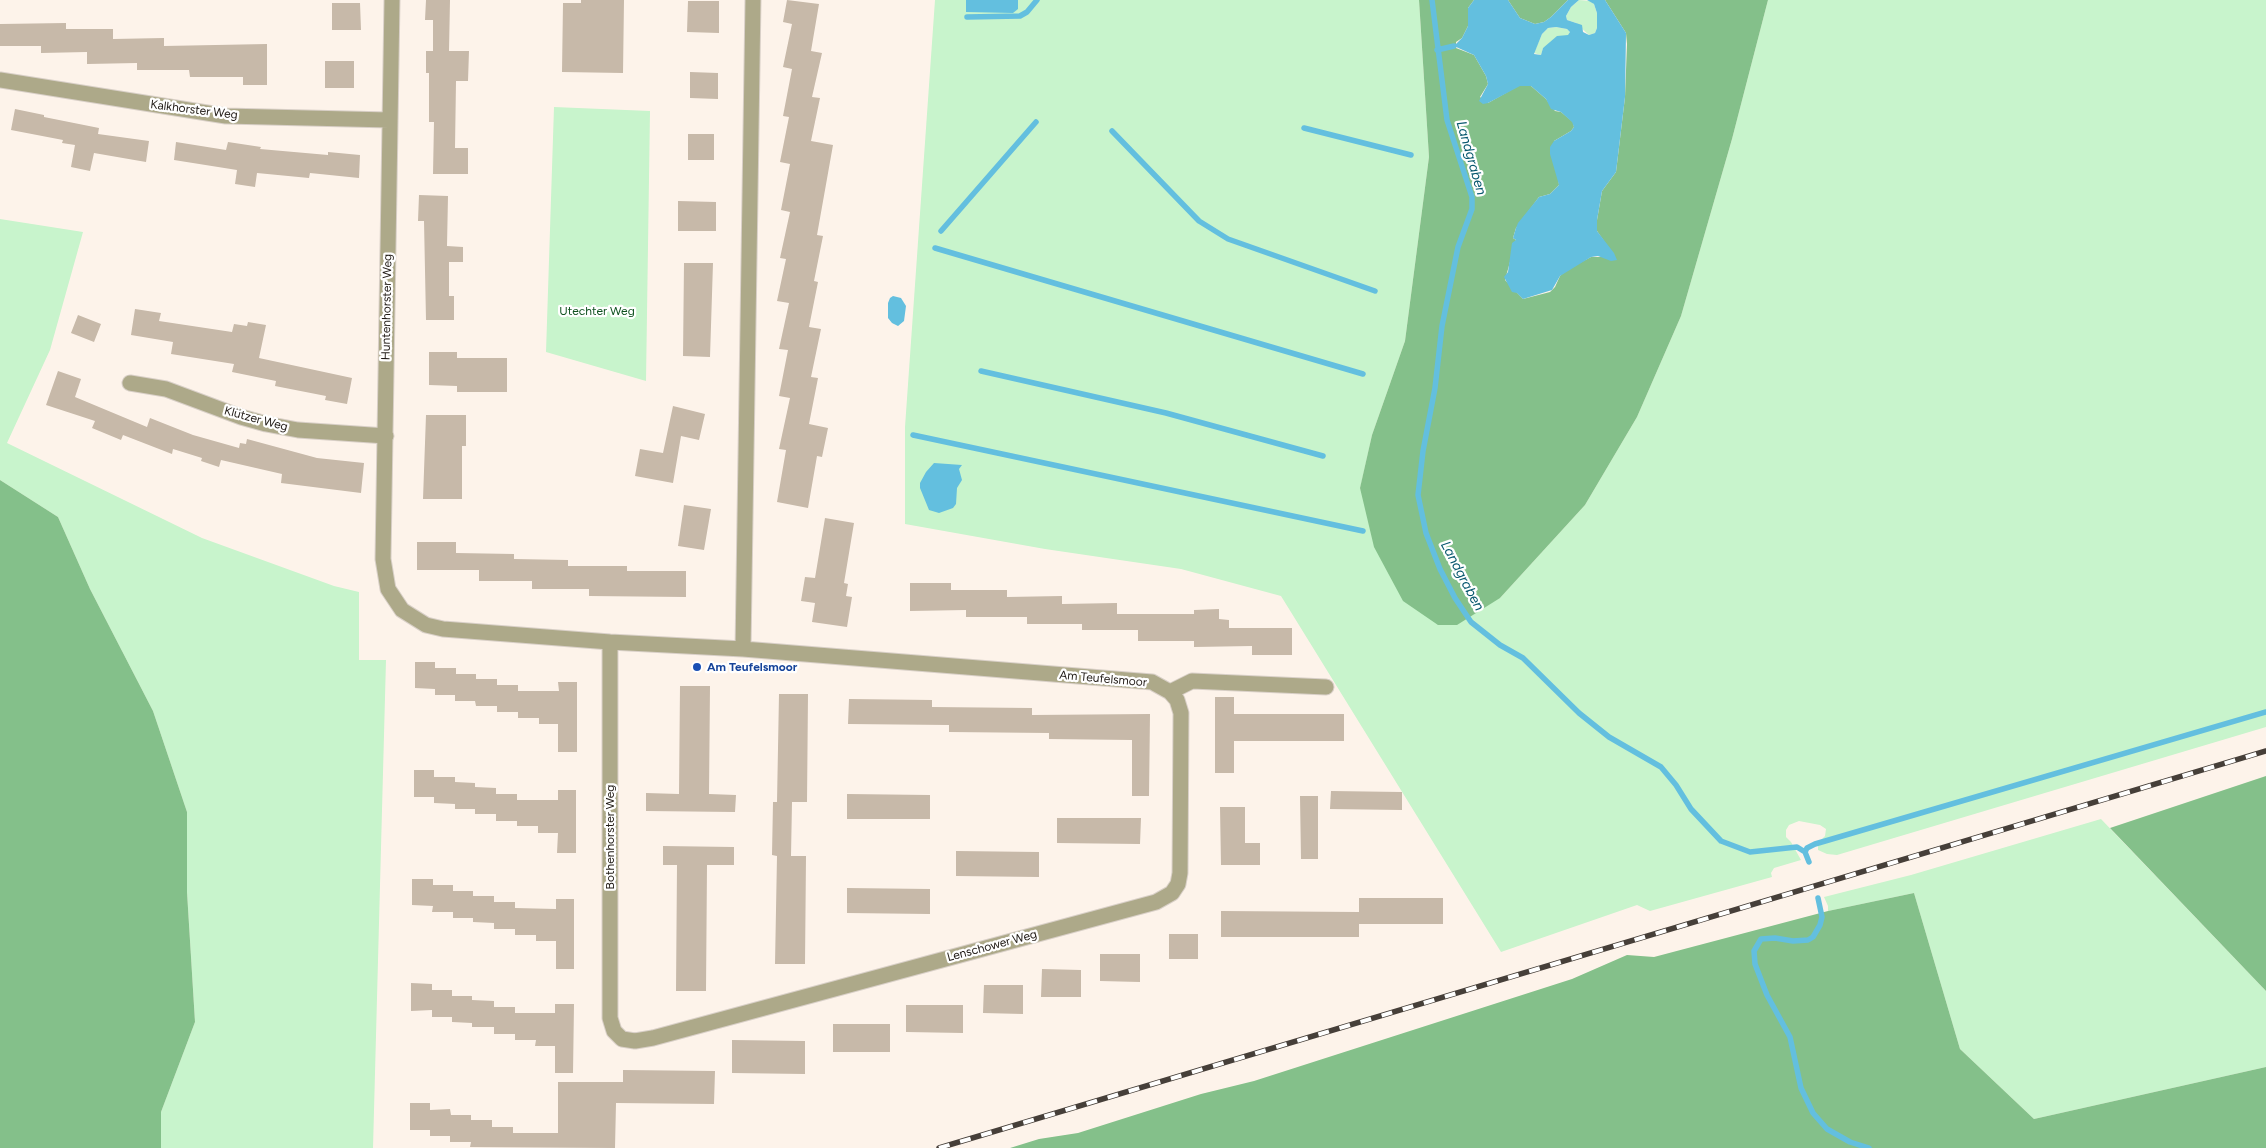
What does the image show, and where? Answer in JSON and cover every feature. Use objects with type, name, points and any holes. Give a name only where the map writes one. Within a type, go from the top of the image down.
[{"type":"street","name":"Huntenhorster Weg","points":[[392,0],[384,575],[388,589],[402,610]]},
{"type":"street","points":[[744,649],[753,0]]},
{"type":"street","name":"Kalkhorster Weg","points":[[0,80],[226,116],[389,120]]},
{"type":"street","name":"Klützer Weg","points":[[130,383],[166,389],[240,417],[266,424],[298,430],[386,436]]},
{"type":"street","name":"Am Teufelsmoor","points":[[402,610],[426,625],[443,629],[610,642],[744,649],[1152,682],[1170,692]]},
{"type":"street","name":"Bothenhorster Weg","points":[[610,642],[609,999],[610,1018],[614,1031]]},
{"type":"street","points":[[1170,692],[1192,681],[1326,687]]},
{"type":"street","name":"Lenschower Weg","points":[[614,1031],[622,1039],[635,1041],[653,1038],[1156,902],[1172,894],[1178,884],[1180,873],[1181,713],[1177,700],[1170,692]]},
{"type":"green space","points":[[935,0],[1419,0],[1429,157],[1405,341],[1372,435],[1360,489],[1500,598],[1585,505],[1637,417],[1681,316],[1732,139],[1768,0],[2266,0],[2266,727],[1837,855],[1827,854],[1818,850],[1818,843],[1825,836],[1826,829],[1820,825],[1799,821],[1789,825],[1786,830],[1786,837],[1801,860],[1774,868],[1771,873],[1772,877],[1650,911],[1637,905],[1501,952],[1281,596],[1181,569],[1045,549],[905,524],[905,427]]},
{"type":"green space","points":[[1419,0],[1474,0],[1468,8],[1468,26],[1462,38],[1456,42],[1456,48],[1474,55],[1486,76],[1488,84],[1480,97],[1488,103],[1520,85],[1531,86],[1546,99],[1555,111],[1561,112],[1573,122],[1574,127],[1571,131],[1554,141],[1559,185],[1550,194],[1539,197],[1516,228],[1513,238],[1516,240],[1505,280],[1523,299],[1550,292],[1555,287],[1560,276],[1568,269],[1591,257],[1602,257],[1604,241],[1597,231],[1597,220],[1602,191],[1616,172],[1625,97],[1627,44],[1626,33],[1605,0],[1768,0],[1732,139],[1681,316],[1637,417],[1585,505],[1500,598],[1457,625],[1438,625],[1403,601],[1374,547],[1360,488],[1372,435],[1405,341],[1429,157]]},
{"type":"green space","points":[[1508,0],[1568,0],[1551,17],[1544,22],[1535,24],[1520,18]]},
{"type":"green space","points":[[1579,0],[1590,1],[1594,4],[1597,13],[1595,33],[1589,35],[1576,23],[1567,20],[1566,16],[1571,7]]},
{"type":"green space","points":[[1548,28],[1567,29],[1570,32],[1568,36],[1543,48],[1541,55],[1534,53],[1542,34]]},
{"type":"green space","name":"Utechter Weg","points":[[554,107],[650,111],[646,381],[546,352]]},
{"type":"green space","points":[[0,219],[83,232],[50,350],[7,443],[202,538],[334,586],[359,592],[359,660],[386,660],[373,1148],[161,1148],[161,1112],[195,1022],[187,892],[187,812],[153,711],[90,589],[58,517],[0,480]]},
{"type":"green space","points":[[0,480],[58,517],[90,589],[153,711],[187,812],[187,892],[195,1022],[161,1112],[161,1148],[0,1148]]},
{"type":"green space","points":[[2266,776],[2266,991],[2110,828]]},
{"type":"green space","points":[[2101,819],[2266,991],[2266,1067],[2034,1119],[1960,1049],[1914,893],[1828,911],[1824,897],[1911,875]]},
{"type":"green space","points":[[1914,893],[1960,1049],[2034,1119],[2266,1067],[2266,1148],[1010,1148],[1039,1139],[1078,1133],[1201,1094],[1254,1081],[1572,979],[1627,955],[1654,957],[1828,911]]},
{"type":"water","points":[[966,0],[1018,0],[1018,9],[1013,13],[966,12]]},
{"type":"water","points":[[1474,0],[1508,0],[1520,18],[1535,24],[1544,22],[1551,17],[1568,0],[1579,0],[1571,7],[1566,16],[1567,20],[1582,25],[1583,32],[1589,35],[1595,33],[1597,28],[1597,13],[1594,4],[1587,0],[1605,0],[1626,33],[1625,97],[1616,172],[1602,191],[1597,220],[1597,231],[1614,253],[1617,260],[1611,261],[1598,256],[1591,257],[1560,276],[1552,290],[1523,299],[1517,293],[1512,292],[1504,277],[1508,272],[1512,243],[1516,240],[1513,238],[1518,223],[1539,197],[1550,194],[1559,185],[1550,154],[1550,147],[1554,141],[1571,131],[1574,127],[1572,122],[1561,112],[1551,109],[1546,99],[1531,86],[1520,86],[1488,103],[1483,104],[1479,101],[1488,84],[1486,76],[1474,55],[1454,46],[1462,38],[1468,26],[1468,8]],"holes":[[[1548,28],[1567,29],[1570,32],[1568,35],[1557,36],[1543,48],[1541,55],[1534,54],[1542,34]]]},
{"type":"water","points":[[893,296],[901,298],[906,306],[904,321],[898,326],[888,318],[888,303]]},
{"type":"water","points":[[934,463],[962,465],[959,469],[962,480],[957,488],[956,504],[953,508],[939,513],[929,510],[920,488],[920,483],[926,472]]},
{"type":"building","points":[[426,0],[450,0],[449,51],[469,51],[468,81],[456,81],[455,148],[468,148],[468,174],[433,174],[434,122],[429,122],[429,73],[426,73],[426,51],[433,51],[433,20],[425,20]]},
{"type":"building","points":[[581,0],[624,0],[623,73],[562,72],[563,3],[581,3]]},
{"type":"building","points":[[787,0],[819,4],[811,51],[822,53],[812,97],[820,98],[811,141],[833,145],[817,235],[823,236],[814,281],[818,282],[809,327],[821,329],[811,377],[818,378],[809,424],[828,428],[822,457],[817,456],[808,508],[777,502],[786,450],[779,449],[790,398],[779,396],[788,350],[779,349],[789,303],[777,301],[786,259],[780,258],[790,212],[781,210],[790,164],[780,162],[789,117],[783,116],[792,69],[783,67],[792,24],[783,22]]},
{"type":"building","points":[[688,1],[719,1],[719,33],[687,32]]},
{"type":"building","points":[[332,3],[360,3],[361,30],[332,30]]},
{"type":"building","points":[[66,23],[66,29],[113,29],[113,39],[164,38],[164,46],[267,44],[267,85],[243,85],[243,77],[190,77],[189,70],[137,70],[137,63],[87,64],[87,52],[41,53],[41,46],[0,46],[0,24]]},
{"type":"building","points":[[325,61],[354,61],[354,88],[325,88]]},
{"type":"building","points":[[690,72],[718,73],[718,99],[690,98]]},
{"type":"building","points":[[15,109],[99,128],[98,134],[149,141],[146,162],[94,153],[90,171],[71,167],[75,145],[62,143],[63,140],[11,130]]},
{"type":"building","points":[[688,134],[714,134],[714,160],[688,160]]},
{"type":"building","points":[[176,142],[226,150],[228,142],[261,147],[260,149],[328,155],[328,152],[360,155],[359,178],[310,173],[309,178],[257,173],[255,187],[235,184],[237,170],[174,160]]},
{"type":"building","points":[[419,195],[448,196],[447,246],[463,247],[463,262],[449,262],[449,296],[454,296],[454,320],[426,320],[424,221],[418,221]]},
{"type":"building","points":[[678,201],[716,202],[716,231],[678,231]]},
{"type":"building","points":[[684,263],[713,263],[710,357],[683,356]]},
{"type":"building","points":[[135,309],[161,313],[159,321],[232,332],[234,324],[247,326],[248,322],[266,325],[259,358],[352,378],[347,404],[325,400],[326,396],[275,386],[276,381],[232,372],[234,364],[171,354],[173,342],[131,335]]},
{"type":"building","points":[[78,315],[101,324],[94,342],[71,333]]},
{"type":"building","points":[[429,352],[457,352],[457,358],[507,358],[507,392],[457,392],[457,386],[429,385]]},
{"type":"building","points":[[58,371],[81,379],[75,397],[147,427],[150,418],[193,435],[239,448],[240,443],[246,444],[247,439],[317,458],[364,463],[361,493],[281,483],[282,474],[221,460],[219,467],[201,461],[202,458],[173,449],[172,454],[123,435],[121,440],[92,428],[95,421],[46,405]]},
{"type":"building","points":[[673,406],[705,414],[699,440],[681,436],[673,483],[635,476],[640,449],[663,453]]},
{"type":"building","points":[[426,415],[466,415],[466,446],[462,446],[462,499],[423,499]]},
{"type":"building","points":[[684,505],[711,509],[704,550],[678,546]]},
{"type":"building","points":[[825,518],[854,523],[844,583],[848,584],[846,596],[852,597],[847,627],[812,622],[815,603],[801,601],[805,577],[815,578]]},
{"type":"building","points":[[417,542],[456,542],[456,553],[514,554],[514,559],[568,560],[568,566],[627,566],[627,571],[686,571],[686,597],[589,596],[589,589],[532,589],[532,581],[479,581],[479,570],[417,570]]},
{"type":"building","points":[[910,583],[951,583],[951,590],[1007,590],[1007,597],[1062,596],[1062,604],[1117,603],[1117,614],[1194,614],[1194,610],[1219,609],[1219,619],[1229,620],[1229,628],[1292,628],[1292,655],[1252,655],[1252,646],[1194,647],[1194,641],[1138,641],[1138,630],[1082,630],[1082,624],[1027,624],[1027,617],[966,617],[966,610],[910,611]]},
{"type":"building","points":[[415,662],[435,662],[435,668],[456,668],[456,674],[476,674],[476,679],[497,679],[497,685],[518,685],[518,691],[559,691],[558,682],[577,682],[577,752],[558,752],[558,724],[539,724],[539,718],[518,718],[518,712],[497,712],[497,706],[476,706],[475,701],[455,701],[455,695],[435,695],[435,689],[415,688]]},
{"type":"building","points":[[680,686],[710,686],[709,794],[736,795],[735,812],[646,811],[646,793],[679,794]]},
{"type":"building","points":[[779,694],[808,694],[807,802],[792,802],[791,856],[806,856],[805,964],[775,964],[777,856],[772,855],[773,802],[777,802]]},
{"type":"building","points":[[1215,697],[1234,697],[1234,714],[1344,714],[1344,741],[1234,741],[1234,773],[1215,773]]},
{"type":"building","points":[[849,699],[932,700],[932,707],[1032,708],[1032,715],[1150,714],[1149,796],[1132,796],[1132,740],[1049,739],[1049,733],[949,732],[949,725],[848,724]]},
{"type":"building","points":[[414,770],[434,770],[434,777],[455,777],[455,782],[475,783],[475,787],[496,788],[496,794],[517,794],[517,800],[558,800],[558,790],[576,790],[576,853],[557,853],[558,833],[538,833],[538,826],[517,826],[517,821],[496,821],[496,814],[475,814],[475,809],[455,809],[455,804],[434,803],[434,797],[414,797]]},
{"type":"building","points":[[1331,791],[1402,792],[1402,810],[1330,809]]},
{"type":"building","points":[[847,794],[930,795],[930,819],[847,819]]},
{"type":"building","points":[[1300,796],[1318,796],[1318,859],[1301,859]]},
{"type":"building","points":[[1220,807],[1245,807],[1245,843],[1260,843],[1260,865],[1221,865]]},
{"type":"building","points":[[1057,818],[1141,818],[1140,844],[1057,843]]},
{"type":"building","points":[[663,846],[734,847],[734,865],[707,865],[706,991],[676,991],[677,865],[663,865]]},
{"type":"building","points":[[956,851],[1039,852],[1039,877],[956,876]]},
{"type":"building","points":[[412,879],[433,879],[433,885],[453,885],[453,891],[473,891],[473,896],[494,896],[494,902],[515,902],[515,908],[556,909],[556,899],[574,899],[574,969],[556,969],[556,941],[536,941],[536,935],[515,935],[515,929],[494,929],[494,923],[473,922],[473,918],[453,918],[453,912],[432,912],[433,906],[412,905]]},
{"type":"building","points":[[847,888],[930,889],[930,914],[847,913]]},
{"type":"building","points":[[1359,898],[1443,898],[1443,924],[1359,924]]},
{"type":"building","points":[[1221,911],[1359,912],[1359,937],[1221,937]]},
{"type":"building","points":[[1169,934],[1198,934],[1198,959],[1169,959]]},
{"type":"building","points":[[1100,954],[1140,954],[1140,982],[1100,981]]},
{"type":"building","points":[[1042,969],[1081,970],[1081,997],[1041,997]]},
{"type":"building","points":[[411,983],[432,984],[432,990],[452,990],[452,996],[472,996],[472,1000],[494,1001],[494,1007],[515,1007],[515,1013],[555,1013],[555,1004],[574,1004],[573,1073],[555,1073],[555,1046],[535,1046],[536,1040],[515,1040],[515,1034],[494,1034],[494,1027],[472,1027],[472,1023],[452,1022],[452,1017],[432,1017],[432,1010],[411,1011]]},
{"type":"building","points":[[984,985],[1023,985],[1023,1014],[983,1013]]},
{"type":"building","points":[[906,1005],[963,1005],[963,1033],[906,1032]]},
{"type":"building","points":[[833,1024],[890,1024],[890,1052],[833,1052]]},
{"type":"building","points":[[732,1040],[805,1041],[805,1074],[732,1073]]},
{"type":"building","points":[[623,1070],[715,1071],[714,1104],[616,1103],[615,1148],[470,1147],[471,1142],[450,1142],[450,1136],[430,1136],[430,1130],[410,1130],[410,1103],[430,1103],[430,1110],[450,1109],[451,1115],[471,1115],[471,1120],[492,1120],[492,1127],[513,1127],[513,1133],[558,1133],[558,1082],[623,1082]]},
{"type":"waterway","points":[[967,17],[1020,16],[1027,12],[1037,0]]},
{"type":"waterway","name":"Landgraben","points":[[1432,0],[1447,120],[1472,197],[1472,209],[1458,247],[1442,326],[1435,388],[1423,451],[1418,495],[1426,533],[1440,569],[1455,598],[1471,622],[1500,645],[1523,658],[1579,713],[1609,737],[1661,767],[1676,785],[1691,809],[1721,841],[1750,852],[1797,847],[1805,852],[1809,862]]},
{"type":"waterway","points":[[1437,50],[1454,46]]},
{"type":"waterway","points":[[941,231],[1036,122]]},
{"type":"waterway","points":[[1304,128],[1411,155]]},
{"type":"waterway","points":[[1112,131],[1199,221],[1228,239],[1375,291]]},
{"type":"waterway","points":[[935,248],[1363,374]]},
{"type":"waterway","points":[[981,371],[1166,413],[1323,456]]},
{"type":"waterway","points":[[913,435],[1363,531]]},
{"type":"waterway","points":[[1805,852],[1807,848],[1815,844],[2266,712]]},
{"type":"waterway","name":"Landgraben","points":[[1818,898],[1822,917],[1813,937],[1808,940],[1793,941],[1775,938],[1761,939],[1754,951],[1755,964],[1767,995],[1790,1037],[1801,1088],[1813,1113],[1827,1129],[1850,1142],[1869,1148]]},
{"type":"railway","points":[[939,1148],[2266,751]]},
{"type":"place","name":"Am Teufelsmoor","points":[[697,667]]}]
